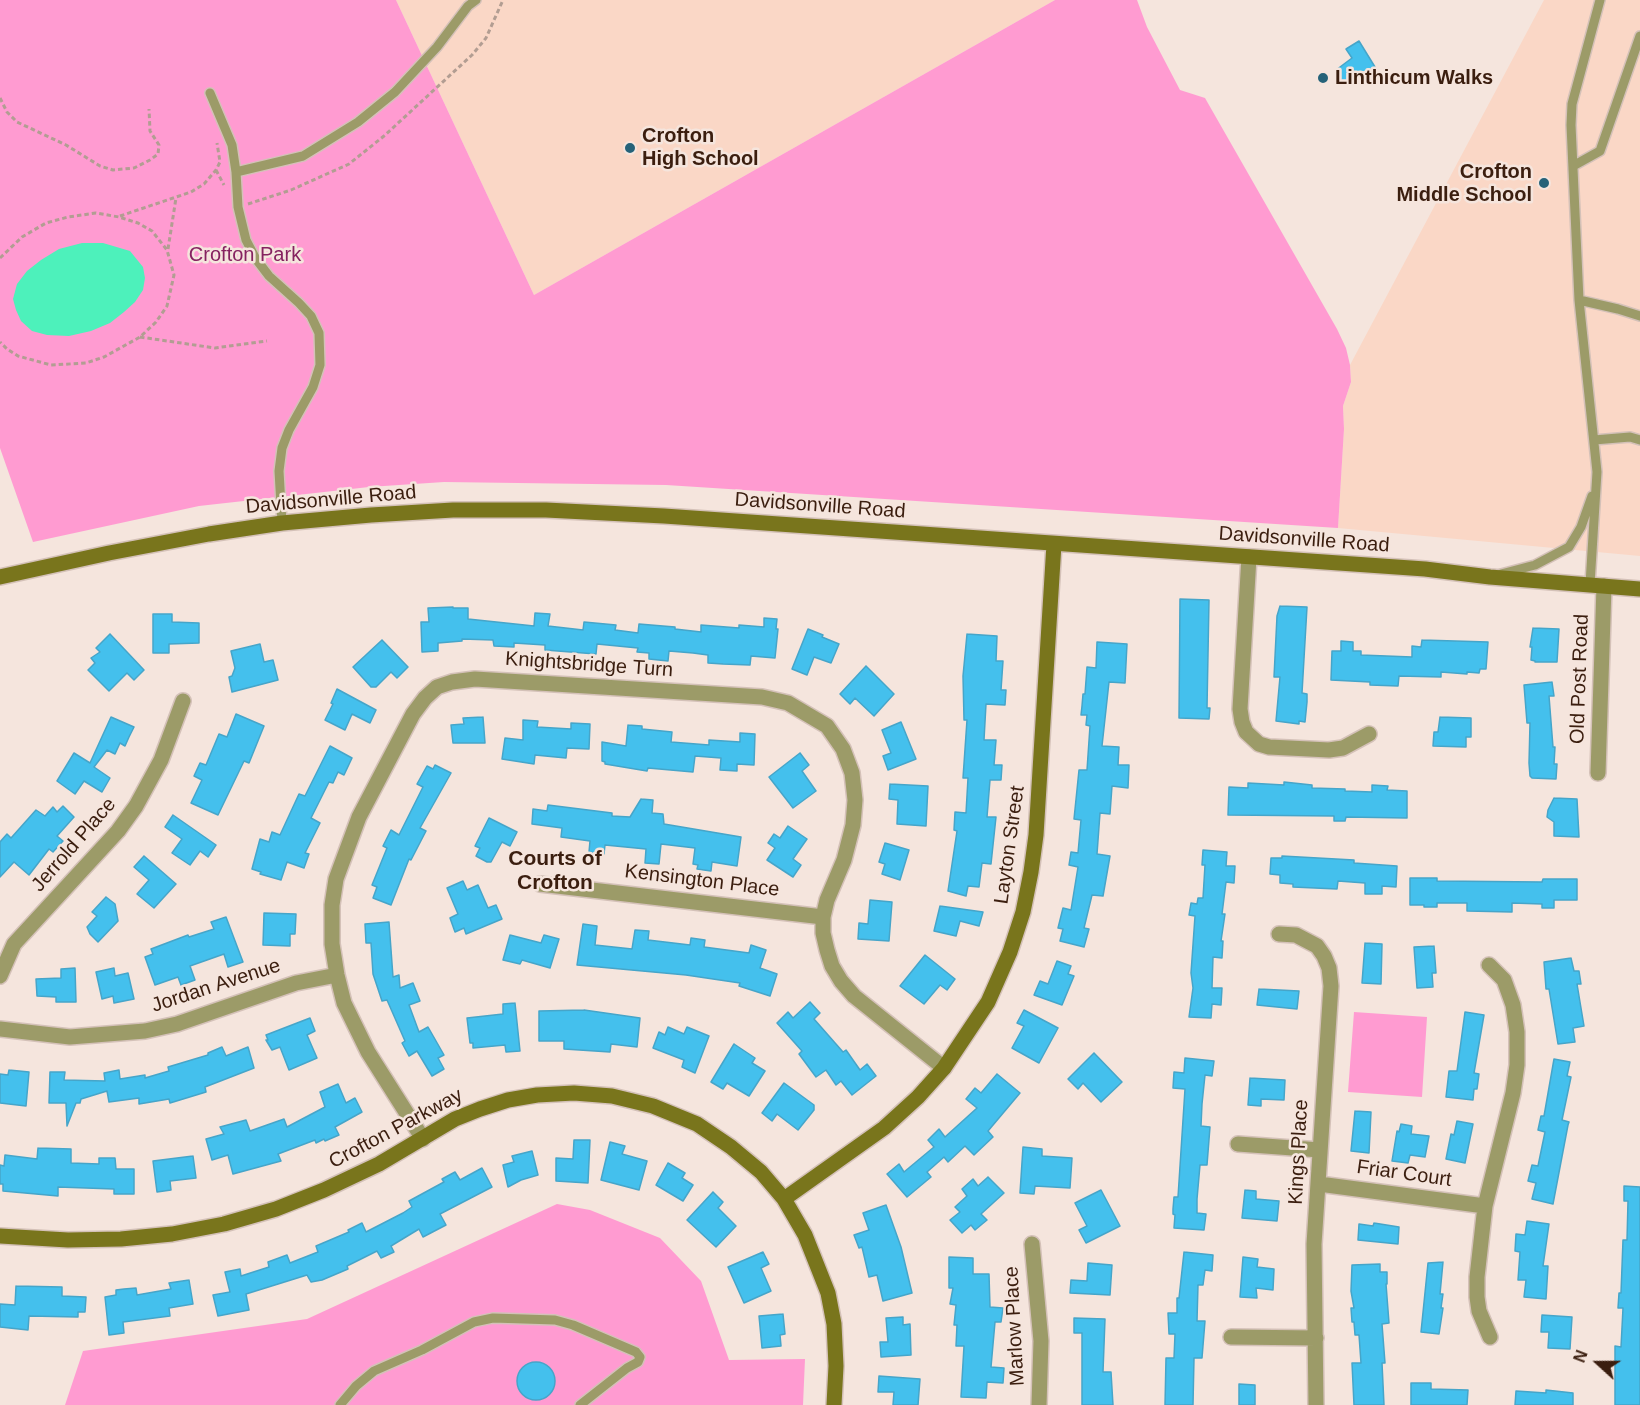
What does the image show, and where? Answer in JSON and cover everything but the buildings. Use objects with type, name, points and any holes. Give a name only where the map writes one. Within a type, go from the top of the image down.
[{"type":"street","name":"Davidsonville Road","points":[[0,577],[208,534],[282,524],[453,510],[546,510],[1425,569],[1490,577],[1640,589]]},
{"type":"street","name":"Layton Street","points":[[784,1199],[884,1128],[918,1097],[944,1068],[988,1002],[1013,942],[1023,912],[1036,835],[1054,544]]},
{"type":"street","points":[[1249,557],[1240,709],[1246,732],[1259,744],[1269,747],[1329,750],[1343,748],[1369,734]]},
{"type":"street","name":"Old Post Road","points":[[1597,585],[1598,773]]},
{"type":"street","name":"Knightsbridge Turn","points":[[423,1139],[368,1052],[344,1003],[332,944],[332,905],[336,879],[359,817],[413,714],[437,687],[464,680],[762,697],[788,703],[827,726],[843,749],[852,773],[855,800],[853,825],[844,860],[827,900],[823,917],[823,933],[832,966],[854,996],[944,1068]]},
{"type":"street","name":"Jerrold Place","points":[[0,976],[14,944],[118,831],[136,806],[161,760],[183,701]]},
{"type":"street","name":"Kensington Place","points":[[540,884],[823,917]]},
{"type":"street","name":"Kings Place","points":[[1279,934],[1296,935],[1317,946],[1329,968],[1331,986],[1314,1266],[1316,1405]]},
{"type":"street","points":[[1489,964],[1504,980],[1513,1005],[1517,1032],[1517,1065],[1513,1093],[1485,1206],[1477,1297],[1479,1311],[1490,1338]]},
{"type":"street","name":"Jordan Avenue","points":[[0,1029],[70,1037],[145,1031],[177,1024],[296,983],[337,975]]},
{"type":"street","name":"Crofton Parkway","points":[[0,1236],[68,1240],[120,1239],[172,1234],[224,1224],[276,1209],[324,1190],[379,1164],[464,1116],[508,1100],[537,1095],[574,1093],[612,1096],[653,1106],[697,1124],[731,1147],[784,1199],[805,1235],[828,1293],[834,1324],[836,1366],[834,1405]]},
{"type":"street","points":[[1238,1144],[1320,1150]]},
{"type":"street","name":"Friar Court","points":[[1319,1184],[1485,1206]]},
{"type":"street","name":"Marlow Place","points":[[1032,1245],[1041,1341],[1039,1405]]},
{"type":"street","points":[[1232,1337],[1316,1338]]},
{"type":"lane","points":[[236,172],[303,156],[358,122],[395,92],[437,47],[468,6],[476,0]]},
{"type":"lane","points":[[1597,585],[1594,440],[1579,300],[1572,104],[1600,0]]},
{"type":"lane","points":[[1573,166],[1600,151],[1640,36]]},
{"type":"lane","points":[[210,93],[232,145],[238,207],[246,240],[256,259],[270,276],[311,316],[319,333],[320,364],[313,387],[289,430],[282,448],[279,471],[282,524]]},
{"type":"lane","points":[[1579,300],[1640,316]]},
{"type":"lane","points":[[1594,440],[1629,436],[1640,440]]},
{"type":"lane","points":[[1490,577],[1536,565],[1569,547],[1581,527],[1596,485]]},
{"type":"lane","points":[[340,1405],[356,1386],[375,1371],[422,1350],[474,1322],[493,1318],[555,1320],[573,1324],[636,1352],[640,1357],[638,1362],[580,1405]]},
{"type":"path","points":[[0,98],[7,112],[17,122],[66,145],[100,166],[113,170],[134,168],[158,154],[159,145],[150,131],[149,109]]},
{"type":"path","points":[[119,216],[192,192],[204,184],[220,162],[215,137]]},
{"type":"path","points":[[167,250],[176,198]]},
{"type":"path","points":[[0,258],[22,237],[46,223],[96,213],[119,216],[152,231],[167,250],[174,275],[167,306],[162,314],[140,337],[104,357],[86,363],[51,365],[7,350],[0,342]]},
{"type":"path","points":[[140,337],[214,348],[267,341]]},
{"type":"shaded area","name":"Crofton High School","points":[[396,0],[1055,0],[534,295]]},
{"type":"shaded area","name":"Crofton Middle School","points":[[1544,0],[1640,0],[1640,556],[1338,528],[1344,429],[1343,406],[1351,382],[1350,365]]},
{"type":"shaded area","points":[[82,243],[103,243],[130,251],[143,267],[145,278],[143,290],[124,312],[110,323],[91,331],[69,336],[47,335],[32,331],[21,321],[16,310],[13,299],[17,284],[27,271],[41,260],[59,249]]},
{"type":"green space","name":"Crofton Park","points":[[0,0],[396,0],[534,295],[1055,0],[1137,0],[1147,27],[1180,90],[1205,98],[1346,348],[1351,382],[1343,406],[1344,429],[1338,528],[666,485],[444,482],[369,487],[199,506],[33,542],[0,448]]},
{"type":"green space","points":[[1354,1012],[1427,1017],[1422,1097],[1348,1092]]},
{"type":"green space","points":[[557,1204],[590,1210],[660,1238],[701,1281],[729,1360],[805,1359],[803,1405],[65,1405],[83,1351],[307,1319]]},
{"type":"place","name":"Linthicum Walks","points":[[1323,78]]},
{"type":"place","name":"Crofton High School","points":[[630,148]]},
{"type":"place","name":"Crofton Middle School","points":[[1544,183]]},
{"type":"district","name":"Courts of Crofton","points":[[555,871]]}]
